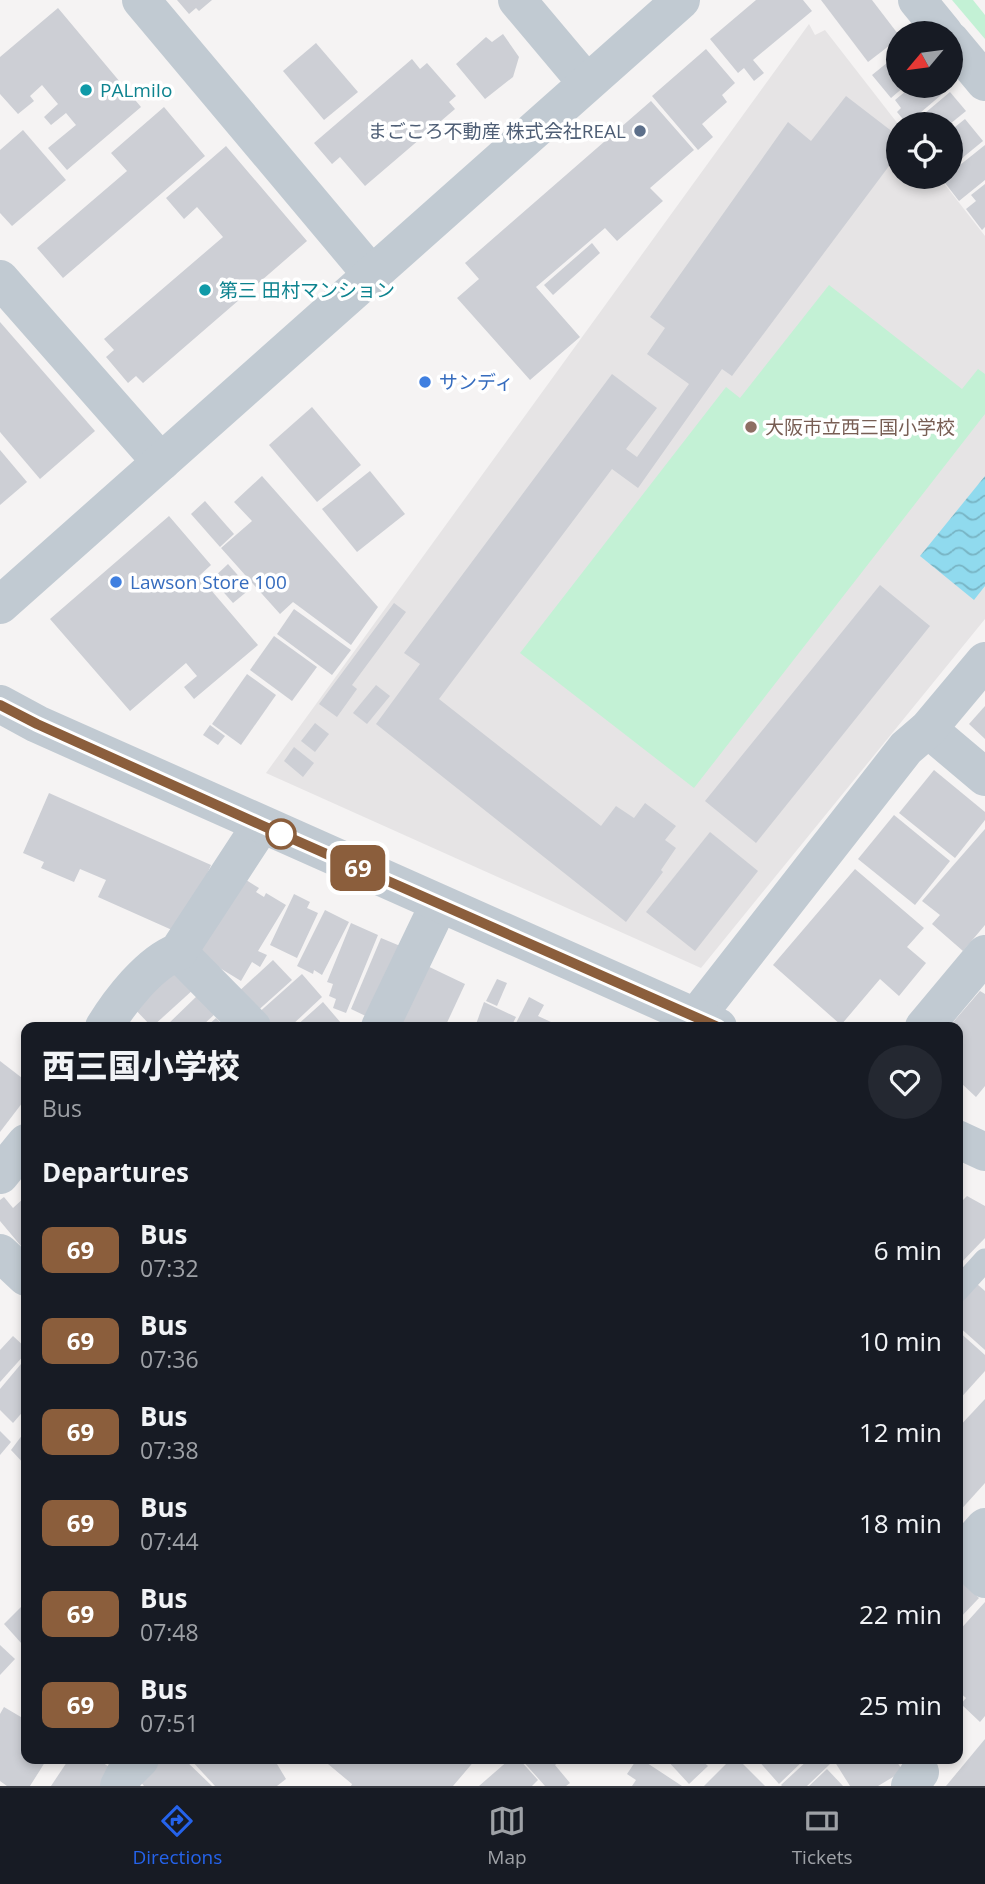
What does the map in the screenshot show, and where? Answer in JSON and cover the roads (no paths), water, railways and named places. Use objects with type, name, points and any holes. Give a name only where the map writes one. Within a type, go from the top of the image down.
[{"type":"street","points":[[141,0],[372,275]]},
{"type":"street","points":[[517,0],[586,82]]},
{"type":"street","points":[[0,605],[681,0]]},
{"type":"street","points":[[917,0],[934,21]]},
{"type":"street","points":[[963,56],[985,82]]},
{"type":"street","points":[[0,279],[160,462]]},
{"type":"street","points":[[707,1022],[906,748],[928,729],[985,661]]},
{"type":"street","points":[[0,704],[37,724],[704,1022]]},
{"type":"street","points":[[928,729],[985,777]]},
{"type":"street","points":[[107,1022],[121,1000],[167,956],[178,952],[261,825]]},
{"type":"street","points":[[382,1022],[439,904]]},
{"type":"street","points":[[178,952],[248,1022]]},
{"type":"street","points":[[928,1022],[985,954]]},
{"type":"street","points":[[963,1142],[985,1152]]},
{"type":"street","points":[[0,1175],[21,1149]]},
{"type":"street","points":[[0,1253],[21,1272]]},
{"type":"street","points":[[963,1552],[985,1527]]},
{"type":"street","points":[[963,1558],[985,1579]]},
{"type":"street","points":[[119,1786],[125,1774],[135,1764]]},
{"type":"lane","points":[[963,1284],[985,1260]]},
{"type":"water","points":[[985,476],[985,586],[974,600],[920,556]]},
{"type":"place","name":"PALmiIo","points":[[86,90]]},
{"type":"place","name":"まごころ不動産 株式会社REAL","points":[[640,131]]},
{"type":"place","name":"第三 田村マンション","points":[[205,290]]},
{"type":"place","name":"サンディ","points":[[425,382]]},
{"type":"place","name":"大阪市立西三国小学校","points":[[751,427]]},
{"type":"place","name":"Lawson Store 100","points":[[116,582]]}]
